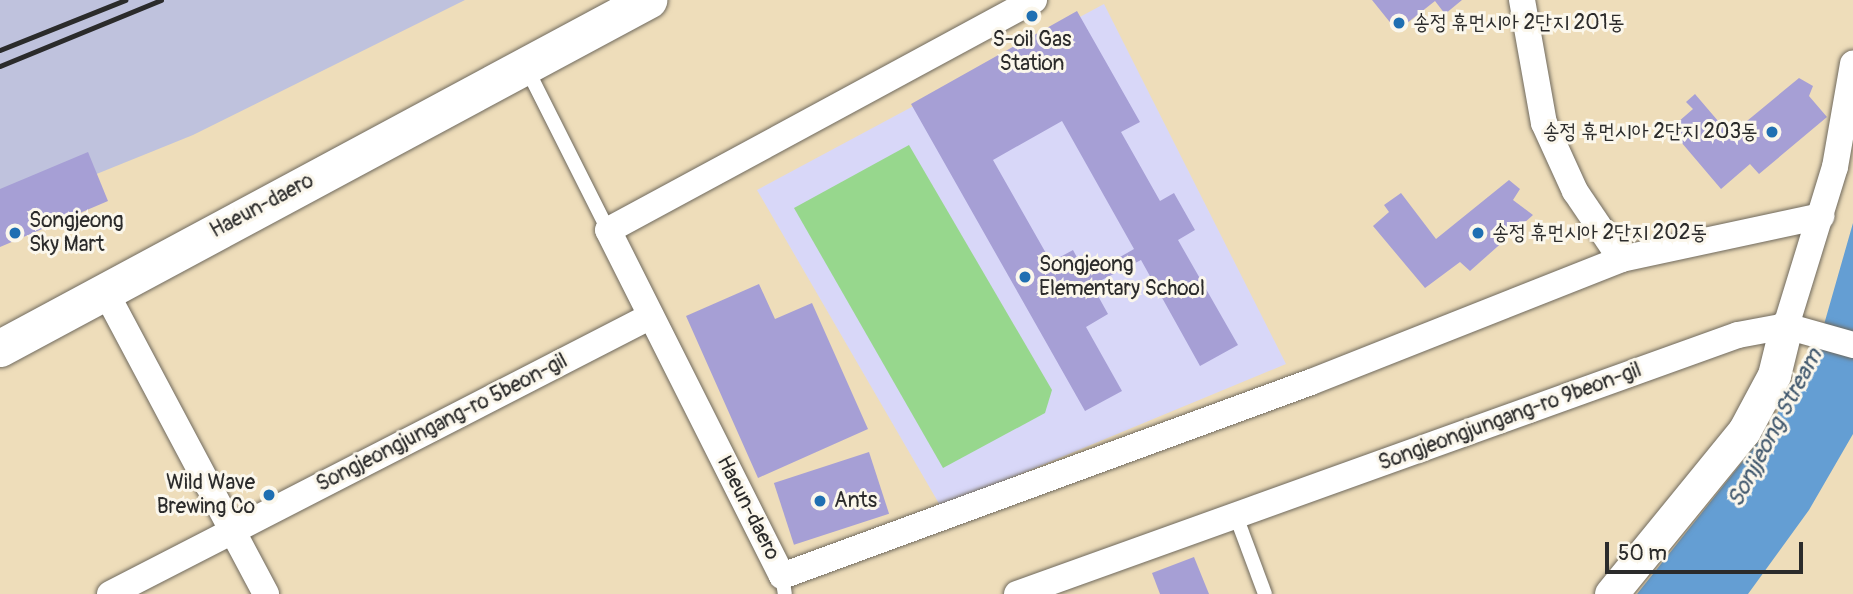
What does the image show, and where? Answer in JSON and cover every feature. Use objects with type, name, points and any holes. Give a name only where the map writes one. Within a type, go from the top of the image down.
[{"type":"main road","name":"Haeun-daero","points":[[0,348],[648,0]]},
{"type":"street","points":[[608,230],[1034,0]]},
{"type":"street","points":[[1522,0],[1544,123],[1575,191],[1621,259]]},
{"type":"street","points":[[1611,594],[1744,431],[1796,327],[1853,64]]},
{"type":"street","points":[[783,585],[1311,382],[1621,259],[1821,216]]},
{"type":"street","name":"Haeun-daero","points":[[608,230],[783,585]]},
{"type":"street","points":[[105,291],[266,594]]},
{"type":"street","name":"Songjeongjungang-ro 5beon-gil","points":[[110,594],[651,316]]},
{"type":"street","points":[[1796,327],[1853,345]]},
{"type":"street","name":"Songjeongjungang-ro 9beon-gil","points":[[1017,594],[1738,335],[1796,327]]},
{"type":"lane","name":"Haeun-daero","points":[[525,66],[608,230]]},
{"type":"lane","points":[[1236,516],[1265,594]]},
{"type":"shaded area","points":[[0,0],[465,0],[193,135],[0,213]]},
{"type":"shaded area","name":"Songjeong Elementary School","points":[[1104,4],[1286,364],[941,507],[757,190]]},
{"type":"green space","points":[[909,145],[1052,390],[1045,413],[943,468],[794,208]]},
{"type":"water","name":"Sonjjeong Stream","points":[[1853,223],[1853,434],[1809,510],[1748,594],[1637,594],[1767,431],[1819,342]]},
{"type":"building","name":"송정 휴먼시아 2단지 201동","points":[[1372,0],[1462,0],[1445,14],[1435,1],[1397,31]]},
{"type":"building","points":[[1077,11],[1140,122],[1121,132],[1160,201],[1174,193],[1195,230],[1178,240],[1238,345],[1200,366],[1141,260],[1092,285],[1108,314],[1086,327],[1122,391],[1085,411],[911,104]],"holes":[[[1062,121],[1134,249],[1087,276],[1073,250],[1051,262],[993,160]]]},
{"type":"building","name":"송정 휴먼시아 2단지 203동","points":[[1799,78],[1813,86],[1809,96],[1827,117],[1759,174],[1750,164],[1721,189],[1670,129],[1693,109],[1686,102],[1695,94],[1730,135]]},
{"type":"building","points":[[88,152],[108,201],[0,247],[0,189]]},
{"type":"building","name":"송정 휴먼시아 2단지 202동","points":[[1509,180],[1520,189],[1513,200],[1533,215],[1470,271],[1460,262],[1425,288],[1373,226],[1389,212],[1384,205],[1401,193],[1436,239]]},
{"type":"building","points":[[759,284],[775,319],[812,303],[868,429],[758,478],[686,316]]},
{"type":"building","points":[[869,452],[889,514],[794,545],[774,483]]},
{"type":"building","points":[[1194,557],[1209,594],[1160,594],[1152,573]]},
{"type":"railway","points":[[0,50],[125,0]]},
{"type":"railway","points":[[0,66],[161,0]]},
{"type":"place","name":"S-oil Gas Station","points":[[1032,16]]},
{"type":"place","name":"송정 휴먼시아 2단지 201동","points":[[1399,23]]},
{"type":"place","name":"송정 휴먼시아 2단지 203동","points":[[1772,132]]},
{"type":"place","name":"Songjeong Sky Mart","points":[[15,233]]},
{"type":"place","name":"송정 휴먼시아 2단지 202동","points":[[1478,233]]},
{"type":"place","name":"Songjeong Elementary School","points":[[1025,277]]},
{"type":"place","name":"Wild Wave Brewing Co","points":[[269,495]]},
{"type":"place","name":"Ants","points":[[820,501]]}]
